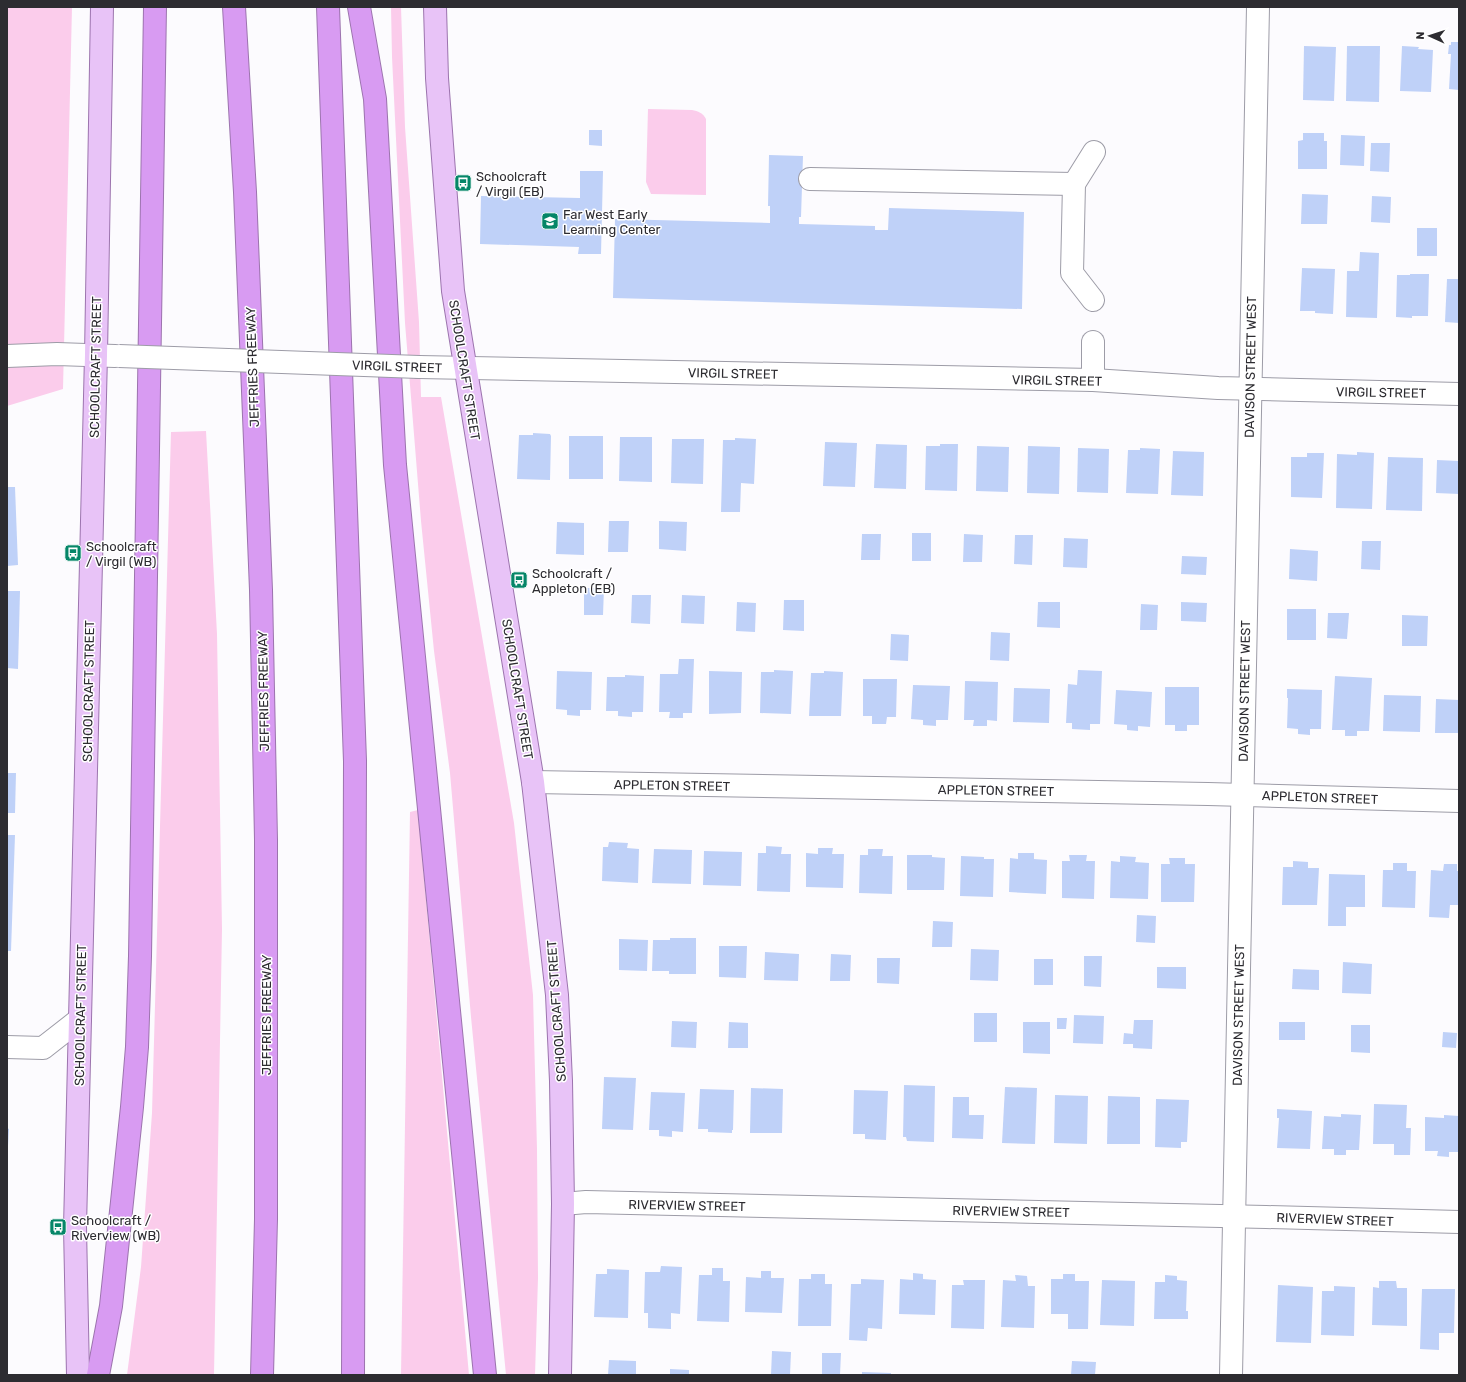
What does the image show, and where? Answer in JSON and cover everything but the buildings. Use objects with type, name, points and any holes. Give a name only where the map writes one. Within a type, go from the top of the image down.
[{"type":"highway","points":[[98,1375],[111,1306],[132,1107],[139,979],[155,7]]},
{"type":"highway","name":"JEFFRIES FREEWAY","points":[[234,7],[245,192],[262,637],[266,864],[266,1219],[262,1375]]},
{"type":"highway","points":[[328,7],[355,761],[353,1375]]},
{"type":"highway","points":[[360,7],[375,99],[394,464],[485,1375]]},
{"type":"main road","name":"SCHOOLCRAFT STREET","points":[[78,1375],[75,1227],[96,355],[102,7]]},
{"type":"main road","name":"SCHOOLCRAFT STREET","points":[[435,7],[437,78],[444,190],[453,291],[464,369],[533,782],[557,995],[561,1081],[563,1204],[560,1375]]},
{"type":"street","name":"DAVISON STREET WEST","points":[[1231,1375],[1258,7]]},
{"type":"street","points":[[1093,300],[1072,273],[1074,184],[1094,152]]},
{"type":"street","points":[[810,179],[1074,184]]},
{"type":"street","points":[[1093,342],[1093,380]]},
{"type":"street","name":"VIRGIL STREET","points":[[7,356],[57,354],[464,369],[1093,380],[1250,389],[1459,394]]},
{"type":"street","name":"APPLETON STREET","points":[[533,782],[1242,795],[1459,802]]},
{"type":"street","points":[[7,1047],[43,1048],[80,1019]]},
{"type":"street","name":"RIVERVIEW STREET","points":[[563,1204],[594,1202],[1459,1222]]},
{"type":"shaded area","points":[[7,7],[72,7],[63,389],[7,406]]},
{"type":"shaded area","points":[[391,7],[401,7],[405,127],[419,322],[421,397],[441,397],[514,823],[533,995],[537,1149],[538,1278],[535,1375],[506,1375],[471,1017],[450,773],[434,651],[421,521],[405,323],[392,57]]},
{"type":"shaded area","points":[[648,109],[692,110],[705,117],[706,195],[651,194],[646,182]]},
{"type":"shaded area","points":[[206,431],[217,634],[222,929],[214,1375],[127,1375],[141,1267],[152,1113],[171,432]]},
{"type":"shaded area","points":[[418,810],[469,1375],[401,1375],[410,812]]},
{"type":"place","name":"Schoolcraft / Virgil (EB)","points":[[463,183]]},
{"type":"place","name":"Far West Early Learning Center","points":[[550,221]]},
{"type":"place","name":"Schoolcraft / Virgil (WB)","points":[[73,553]]},
{"type":"place","name":"Schoolcraft / Appleton (EB)","points":[[519,580]]},
{"type":"place","name":"Schoolcraft / Riverview (WB)","points":[[58,1227]]}]
